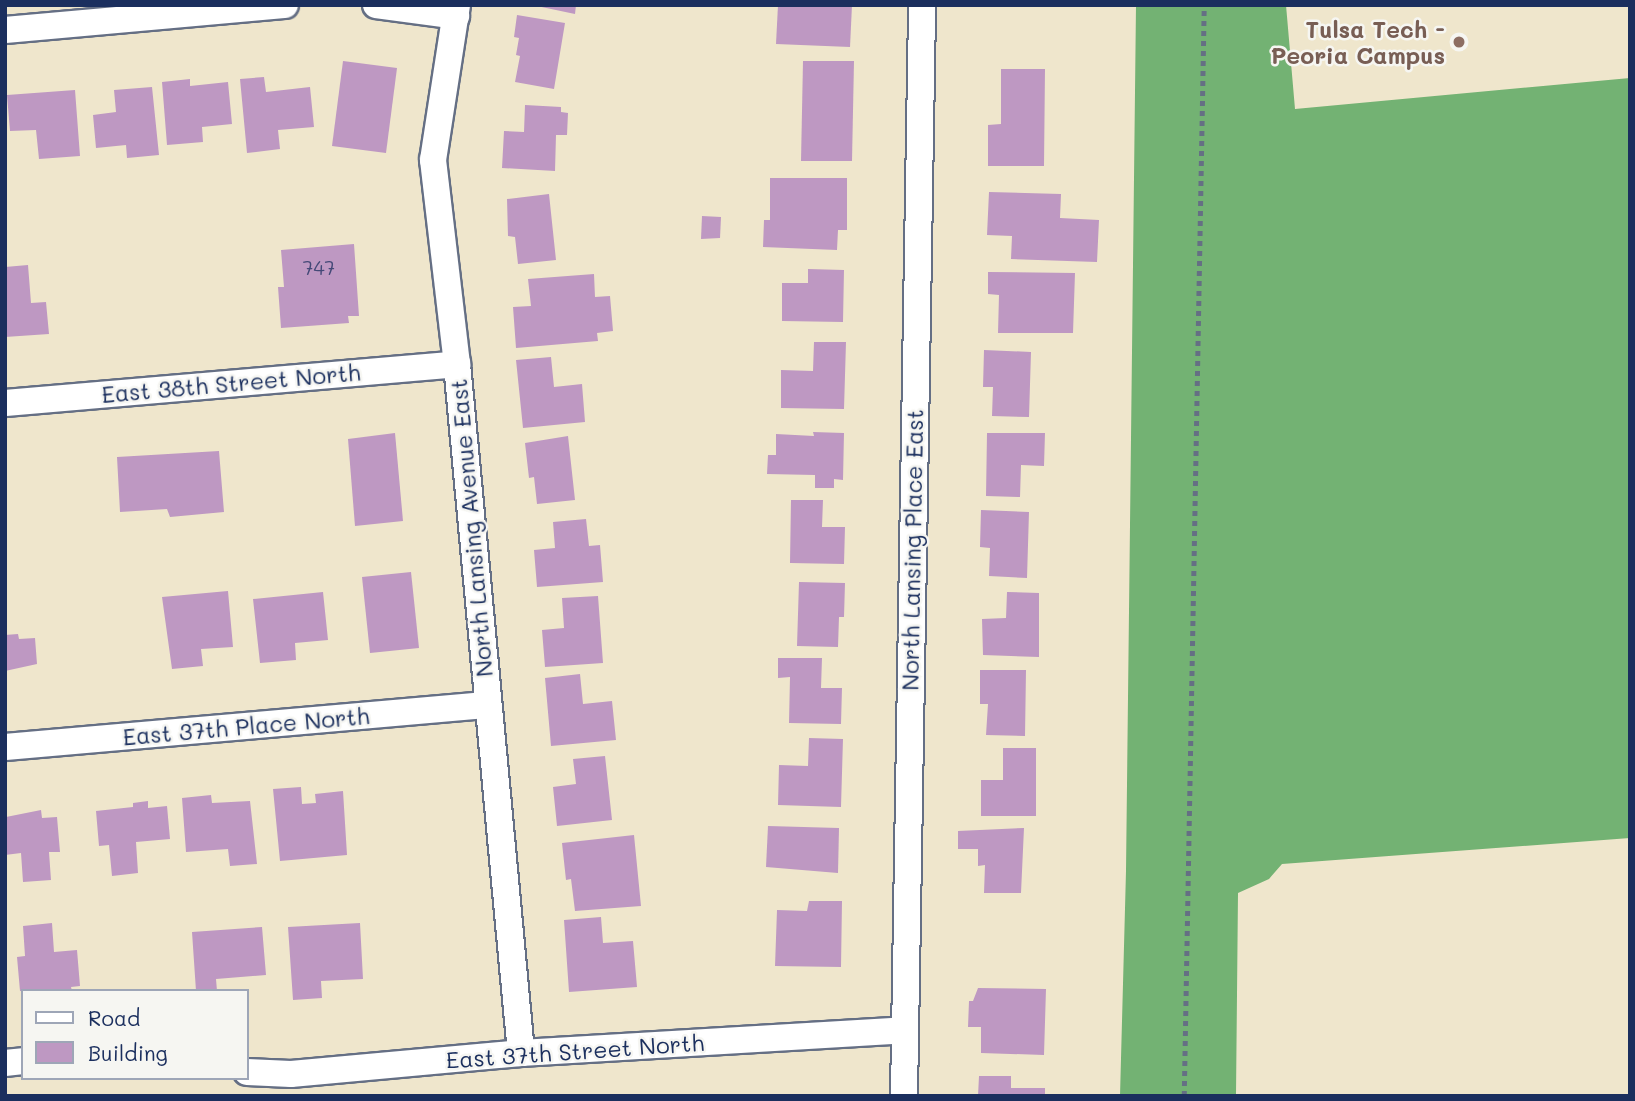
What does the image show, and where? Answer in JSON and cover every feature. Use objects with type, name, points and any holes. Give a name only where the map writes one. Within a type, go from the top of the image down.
[{"type":"street","points":[[5,30],[285,5]]},
{"type":"street","points":[[376,5],[457,10]]},
{"type":"street","name":"North Lansing Place East","points":[[904,1096],[922,5]]},
{"type":"street","name":"North Lansing Avenue East","points":[[457,10],[433,160],[457,364],[521,1053]]},
{"type":"street","name":"East 38th Street North","points":[[5,403],[457,364]]},
{"type":"street","name":"East 37th Place North","points":[[5,747],[487,705]]},
{"type":"street","name":"East 37th Street North","points":[[248,1072],[292,1085],[521,1053],[904,1030]]},
{"type":"path","points":[[1184,1096],[1204,5]]},
{"type":"green space","points":[[1136,5],[1286,5],[1295,109],[1630,78],[1630,838],[1282,864],[1269,879],[1238,893],[1236,1096],[1120,1096],[1126,871]]},
{"type":"building","points":[[532,5],[576,5],[575,14]]},
{"type":"building","points":[[778,5],[852,5],[850,47],[776,44]]},
{"type":"building","points":[[517,15],[565,23],[554,89],[515,82],[520,56],[516,55],[519,38],[514,37]]},
{"type":"building","points":[[343,61],[397,68],[386,153],[332,146]]},
{"type":"building","points":[[803,61],[854,61],[852,161],[801,161]]},
{"type":"building","points":[[1001,69],[1045,69],[1044,166],[988,166],[988,125],[1001,124]]},
{"type":"building","points":[[264,77],[266,92],[310,87],[314,127],[278,130],[280,149],[247,153],[240,79]]},
{"type":"building","points":[[190,79],[190,86],[228,82],[232,124],[202,127],[203,142],[167,145],[162,82]]},
{"type":"building","points":[[152,87],[159,155],[127,158],[126,145],[96,148],[93,115],[116,112],[114,90]]},
{"type":"building","points":[[75,90],[80,156],[39,159],[36,130],[10,131],[7,95]]},
{"type":"building","points":[[525,105],[561,107],[561,112],[568,113],[567,135],[556,135],[555,171],[502,168],[504,131],[524,132]]},
{"type":"building","points":[[770,178],[847,178],[847,230],[838,230],[837,250],[763,247],[764,220],[770,220]]},
{"type":"building","points":[[989,192],[1061,194],[1060,218],[1099,220],[1097,262],[1011,259],[1012,236],[987,235]]},
{"type":"building","points":[[549,194],[556,260],[518,264],[515,237],[508,236],[507,199]]},
{"type":"building","points":[[702,216],[721,217],[720,238],[701,239]]},
{"type":"building","points":[[354,244],[359,316],[348,316],[349,323],[281,328],[278,287],[284,287],[281,250]]},
{"type":"building","points":[[28,265],[31,303],[46,302],[49,334],[5,337],[5,267]]},
{"type":"building","points":[[808,269],[844,270],[843,322],[782,321],[782,283],[808,283]]},
{"type":"building","points":[[988,272],[1075,273],[1073,333],[998,333],[999,295],[988,294]]},
{"type":"building","points":[[594,274],[595,297],[610,296],[613,331],[597,333],[598,341],[516,348],[513,307],[531,306],[528,279]]},
{"type":"building","points":[[814,342],[846,342],[844,409],[781,408],[781,370],[813,371]]},
{"type":"building","points":[[984,350],[1031,352],[1029,417],[992,416],[993,387],[983,387]]},
{"type":"building","points":[[551,357],[554,387],[582,384],[585,422],[523,428],[516,360]]},
{"type":"building","points":[[813,432],[844,433],[843,480],[834,479],[834,488],[815,488],[815,475],[767,474],[768,455],[776,455],[776,434],[814,436]]},
{"type":"building","points":[[395,433],[403,521],[355,526],[348,439]]},
{"type":"building","points":[[987,433],[1045,433],[1044,466],[1021,465],[1020,497],[986,496]]},
{"type":"building","points":[[568,436],[575,500],[537,504],[534,477],[529,478],[525,443]]},
{"type":"building","points":[[219,451],[224,512],[170,517],[167,509],[120,512],[117,457]]},
{"type":"building","points":[[791,500],[823,500],[822,527],[845,527],[844,564],[790,563]]},
{"type":"building","points":[[981,510],[1029,512],[1027,578],[989,576],[990,548],[980,547]]},
{"type":"building","points":[[586,519],[589,546],[600,545],[603,582],[537,587],[534,550],[555,548],[553,522]]},
{"type":"building","points":[[411,572],[419,648],[370,653],[362,577]]},
{"type":"building","points":[[799,582],[845,583],[844,617],[839,617],[838,647],[797,646]]},
{"type":"building","points":[[228,591],[233,647],[201,649],[203,666],[172,669],[162,597]]},
{"type":"building","points":[[323,592],[328,640],[295,643],[296,660],[260,663],[253,599]]},
{"type":"building","points":[[1007,592],[1039,593],[1039,657],[983,655],[982,619],[1006,618]]},
{"type":"building","points":[[598,596],[603,663],[545,667],[542,630],[564,628],[562,598]]},
{"type":"building","points":[[18,634],[19,639],[35,638],[37,664],[5,671],[5,635]]},
{"type":"building","points":[[778,658],[822,658],[821,688],[842,688],[841,724],[789,723],[790,677],[778,678]]},
{"type":"building","points":[[980,670],[1026,670],[1025,736],[986,735],[988,704],[980,704]]},
{"type":"building","points":[[580,674],[583,704],[612,701],[616,740],[551,746],[545,678]]},
{"type":"building","points":[[809,738],[843,739],[841,807],[778,805],[779,765],[808,766]]},
{"type":"building","points":[[1003,748],[1036,748],[1036,816],[981,816],[981,780],[1003,780]]},
{"type":"building","points":[[605,756],[612,820],[557,826],[553,787],[576,784],[573,759]]},
{"type":"building","points":[[301,787],[302,804],[316,803],[315,794],[343,791],[347,855],[280,861],[273,789]]},
{"type":"building","points":[[211,795],[212,803],[250,801],[257,864],[230,866],[228,849],[186,852],[182,798]]},
{"type":"building","points":[[148,801],[148,808],[167,806],[170,839],[136,842],[138,873],[112,876],[109,845],[99,846],[96,811],[133,807],[133,803]]},
{"type":"building","points":[[41,810],[42,818],[57,817],[60,852],[49,852],[51,880],[23,882],[21,853],[5,855],[5,820],[6,817]]},
{"type":"building","points":[[768,826],[839,828],[838,873],[766,867]]},
{"type":"building","points":[[1024,828],[1021,893],[984,893],[985,865],[978,866],[978,849],[958,849],[958,831]]},
{"type":"building","points":[[634,835],[641,906],[575,911],[571,879],[566,880],[562,843]]},
{"type":"building","points":[[809,901],[842,901],[841,967],[775,966],[777,910],[807,911]]},
{"type":"building","points":[[601,917],[603,943],[633,941],[637,987],[569,992],[564,920]]},
{"type":"building","points":[[52,923],[54,952],[77,950],[80,986],[72,989],[20,991],[17,957],[25,956],[23,926]]},
{"type":"building","points":[[360,923],[363,979],[321,981],[322,998],[293,1000],[288,927]]},
{"type":"building","points":[[262,927],[266,975],[216,979],[217,989],[196,989],[192,932]]},
{"type":"building","points":[[978,988],[1046,989],[1044,1055],[981,1053],[981,1027],[968,1027],[969,1001],[973,1001]]},
{"type":"building","points":[[979,1076],[1011,1076],[1011,1088],[1045,1088],[1045,1096],[978,1096]]},
{"type":"place","name":"Tulsa Tech - Peoria Campus","points":[[1459,42]]}]
